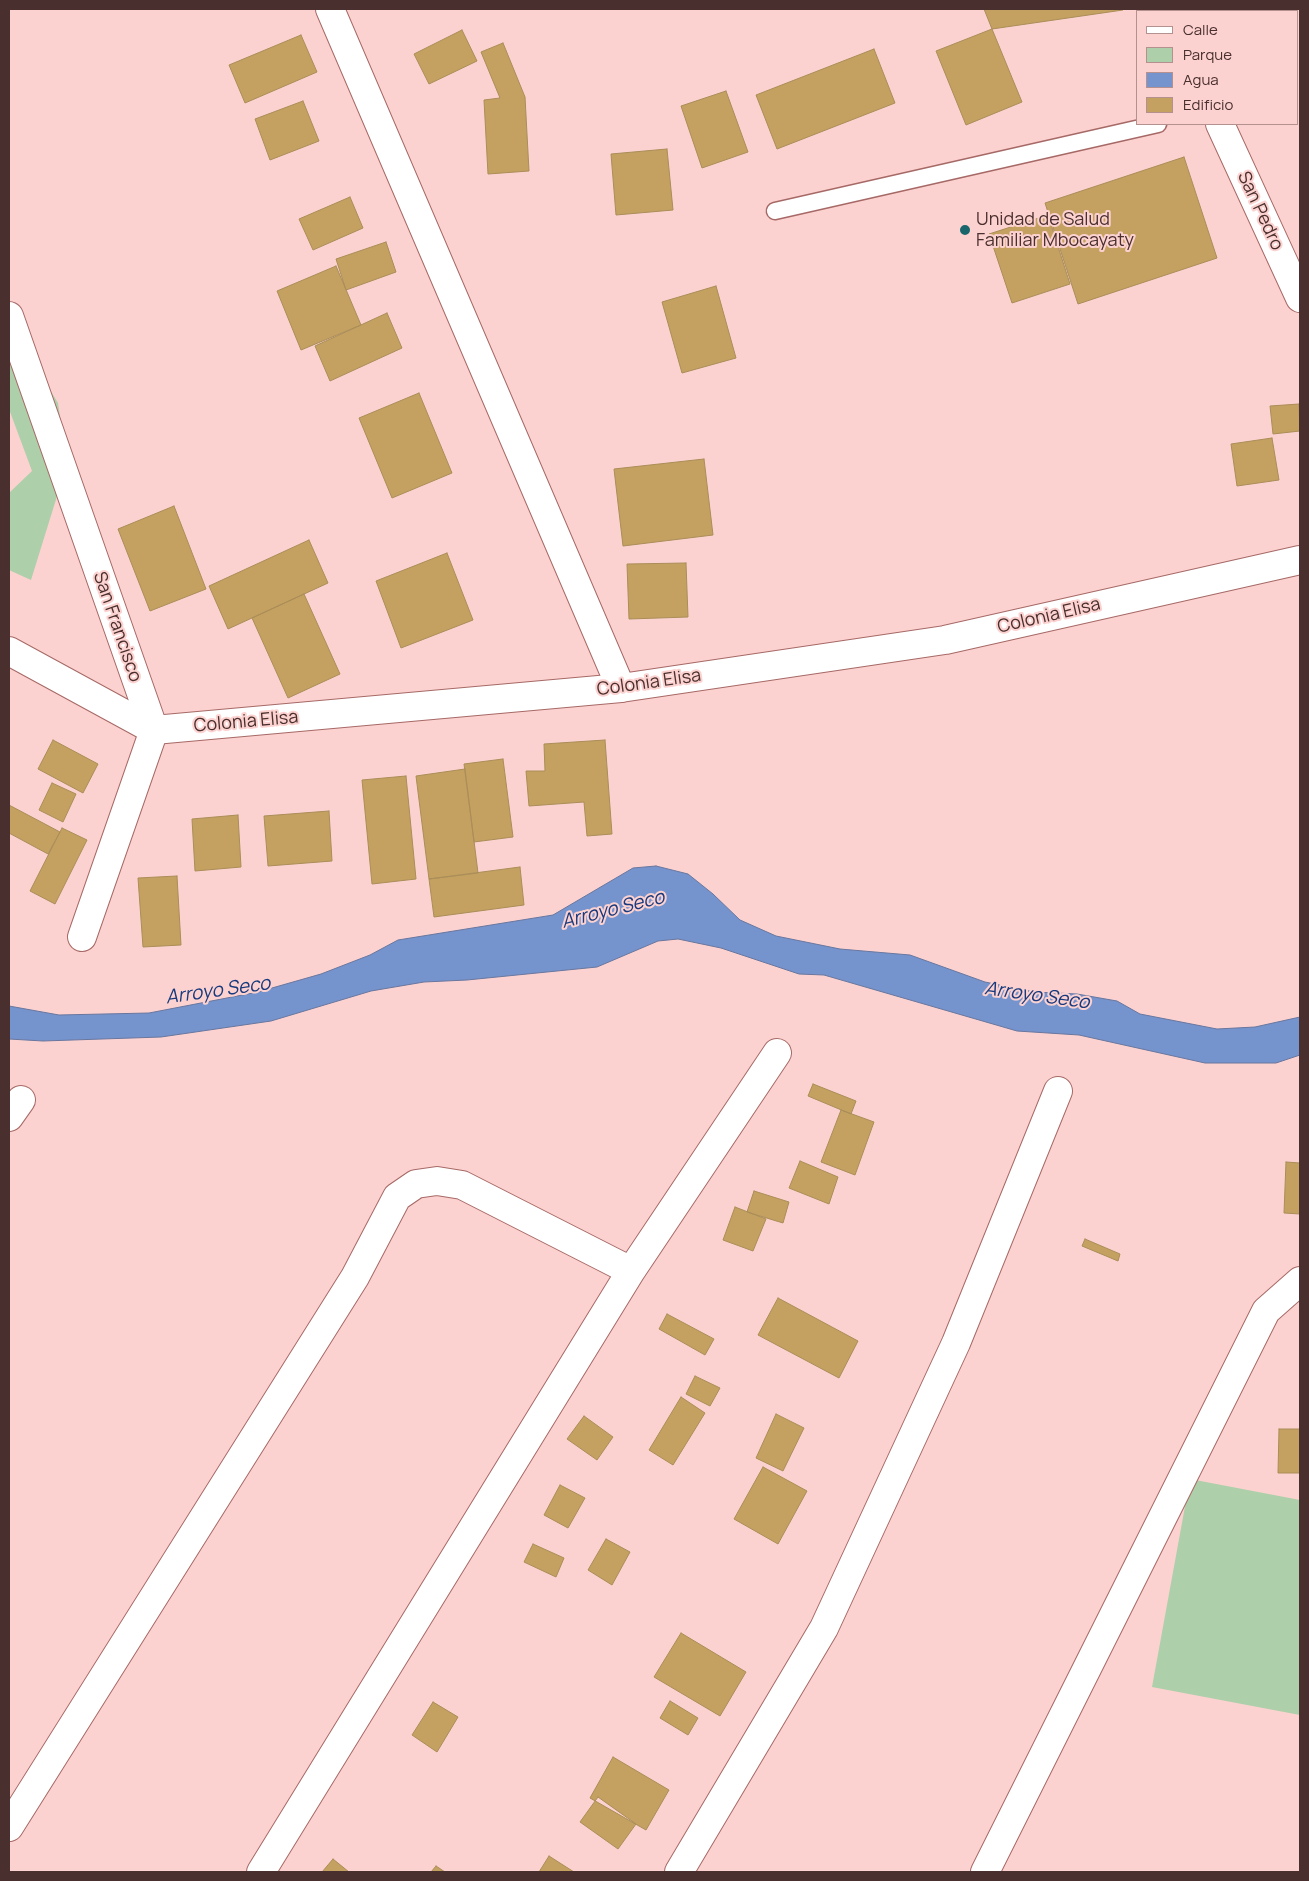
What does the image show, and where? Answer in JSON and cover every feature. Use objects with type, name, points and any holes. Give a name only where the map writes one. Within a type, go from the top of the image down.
[{"type":"street","points":[[330,9],[621,688]]},
{"type":"street","name":"San Pedro","points":[[1220,125],[1300,298]]},
{"type":"street","name":"San Francisco","points":[[9,316],[154,730]]},
{"type":"street","name":"Colonia Elisa","points":[[154,730],[621,688],[945,640],[1300,560]]},
{"type":"street","points":[[9,651],[154,730],[82,938]]},
{"type":"street","points":[[261,1872],[631,1271],[777,1053]]},
{"type":"street","points":[[679,1872],[824,1628],[956,1343],[1058,1091]]},
{"type":"street","points":[[9,1827],[355,1277],[397,1198],[416,1184],[437,1181],[462,1185],[631,1271]]},
{"type":"street","points":[[985,1872],[1266,1311],[1300,1282]]},
{"type":"lane","points":[[775,211],[1154,125]]},
{"type":"green space","points":[[9,322],[58,403],[67,464],[31,580],[9,570],[9,493],[32,471],[9,409]]},
{"type":"green space","points":[[1190,1479],[1300,1500],[1300,1715],[1152,1687]]},
{"type":"water","name":"Arroyo Seco","points":[[656,866],[688,874],[713,894],[740,920],[776,936],[840,949],[910,955],[985,982],[1034,992],[1077,994],[1117,1001],[1140,1014],[1217,1029],[1255,1027],[1300,1017],[1300,1055],[1276,1063],[1205,1063],[1079,1035],[1017,1031],[824,975],[799,974],[721,948],[678,939],[658,941],[597,967],[467,980],[424,982],[371,991],[271,1021],[161,1037],[43,1041],[9,1039],[9,1006],[59,1015],[149,1013],[258,992],[321,974],[370,955],[398,940],[553,915],[633,868]]},
{"type":"building","points":[[984,9],[1122,9],[1123,10],[992,29]]},
{"type":"building","points":[[992,29],[1022,102],[966,125],[936,51]]},
{"type":"building","points":[[462,30],[477,61],[429,84],[414,54]]},
{"type":"building","points":[[301,35],[317,72],[245,103],[229,65]]},
{"type":"building","points":[[503,43],[525,97],[529,171],[488,174],[484,100],[500,98],[481,52]]},
{"type":"building","points":[[874,49],[895,103],[777,149],[756,95]]},
{"type":"building","points":[[726,91],[748,152],[702,168],[681,106]]},
{"type":"building","points":[[303,101],[319,141],[270,160],[255,119]]},
{"type":"building","points":[[667,149],[673,210],[616,215],[611,154]]},
{"type":"building","points":[[1184,157],[1217,258],[1078,304],[1045,203]]},
{"type":"building","points":[[350,197],[363,228],[313,250],[299,219]]},
{"type":"building","points":[[1048,215],[1070,284],[1012,303],[989,234]]},
{"type":"building","points":[[386,242],[396,272],[346,290],[336,259]]},
{"type":"building","points":[[336,266],[361,325],[301,350],[277,291]]},
{"type":"building","points":[[716,286],[736,358],[682,373],[662,302]]},
{"type":"building","points":[[387,313],[402,348],[330,381],[315,346]]},
{"type":"building","points":[[419,393],[452,473],[392,498],[359,418]]},
{"type":"building","points":[[1299,404],[1300,431],[1273,434],[1270,406]]},
{"type":"building","points":[[1272,438],[1279,480],[1237,486],[1231,444]]},
{"type":"building","points":[[704,459],[713,535],[623,546],[614,469]]},
{"type":"building","points":[[174,506],[206,589],[150,611],[118,529]]},
{"type":"building","points":[[309,540],[328,583],[228,629],[209,586]]},
{"type":"building","points":[[447,553],[473,620],[401,648],[376,581]]},
{"type":"building","points":[[686,563],[688,617],[629,619],[627,564]]},
{"type":"building","points":[[304,594],[340,674],[288,698],[252,618]]},
{"type":"building","points":[[53,740],[98,764],[83,793],[38,769]]},
{"type":"building","points":[[605,740],[612,834],[587,836],[584,802],[529,806],[526,771],[545,771],[544,744]]},
{"type":"building","points":[[503,759],[513,837],[474,842],[464,764]]},
{"type":"building","points":[[465,769],[478,873],[429,879],[416,776]]},
{"type":"building","points":[[406,776],[416,879],[372,884],[362,780]]},
{"type":"building","points":[[52,783],[76,794],[63,822],[39,810]]},
{"type":"building","points":[[9,805],[60,832],[48,854],[9,833]]},
{"type":"building","points":[[329,811],[332,861],[268,866],[264,816]]},
{"type":"building","points":[[238,815],[241,867],[195,871],[192,819]]},
{"type":"building","points":[[62,828],[87,840],[55,904],[30,891]]},
{"type":"building","points":[[520,867],[524,905],[434,917],[429,879]]},
{"type":"building","points":[[177,876],[181,945],[143,947],[138,878]]},
{"type":"building","points":[[813,1084],[856,1101],[851,1114],[808,1096]]},
{"type":"building","points":[[841,1110],[874,1122],[855,1175],[821,1162]]},
{"type":"building","points":[[800,1161],[838,1177],[829,1204],[789,1188]]},
{"type":"building","points":[[1286,1162],[1300,1163],[1300,1214],[1284,1213]]},
{"type":"building","points":[[754,1191],[789,1202],[783,1223],[747,1212]]},
{"type":"building","points":[[735,1207],[766,1219],[753,1251],[723,1240]]},
{"type":"building","points":[[1085,1239],[1120,1254],[1118,1261],[1082,1246]]},
{"type":"building","points":[[778,1298],[858,1341],[839,1378],[758,1335]]},
{"type":"building","points":[[667,1314],[714,1339],[705,1355],[659,1329]]},
{"type":"building","points":[[695,1376],[720,1388],[710,1406],[686,1394]]},
{"type":"building","points":[[681,1397],[705,1413],[673,1465],[649,1450]]},
{"type":"building","points":[[776,1414],[804,1428],[783,1471],[756,1458]]},
{"type":"building","points":[[584,1416],[613,1437],[597,1460],[567,1439]]},
{"type":"building","points":[[1279,1429],[1300,1429],[1300,1473],[1278,1473]]},
{"type":"building","points":[[763,1467],[807,1491],[778,1544],[734,1519]]},
{"type":"building","points":[[560,1485],[585,1498],[568,1528],[544,1515]]},
{"type":"building","points":[[606,1539],[630,1552],[612,1585],[588,1570]]},
{"type":"building","points":[[533,1544],[564,1558],[556,1577],[524,1562]]},
{"type":"building","points":[[681,1633],[746,1672],[720,1716],[654,1677]]},
{"type":"building","points":[[670,1701],[698,1718],[688,1735],[660,1718]]},
{"type":"building","points":[[433,1702],[458,1717],[437,1752],[412,1735]]},
{"type":"building","points":[[613,1757],[669,1790],[646,1830],[590,1798]]},
{"type":"building","points":[[598,1797],[636,1824],[618,1849],[580,1822]]},
{"type":"building","points":[[549,1856],[574,1872],[539,1872]]},
{"type":"building","points":[[333,1859],[349,1872],[322,1872]]},
{"type":"building","points":[[436,1866],[445,1872],[431,1872]]},
{"type":"place","name":"Unidad de Salud Familiar Mbocayaty","points":[[965,230]]}]
